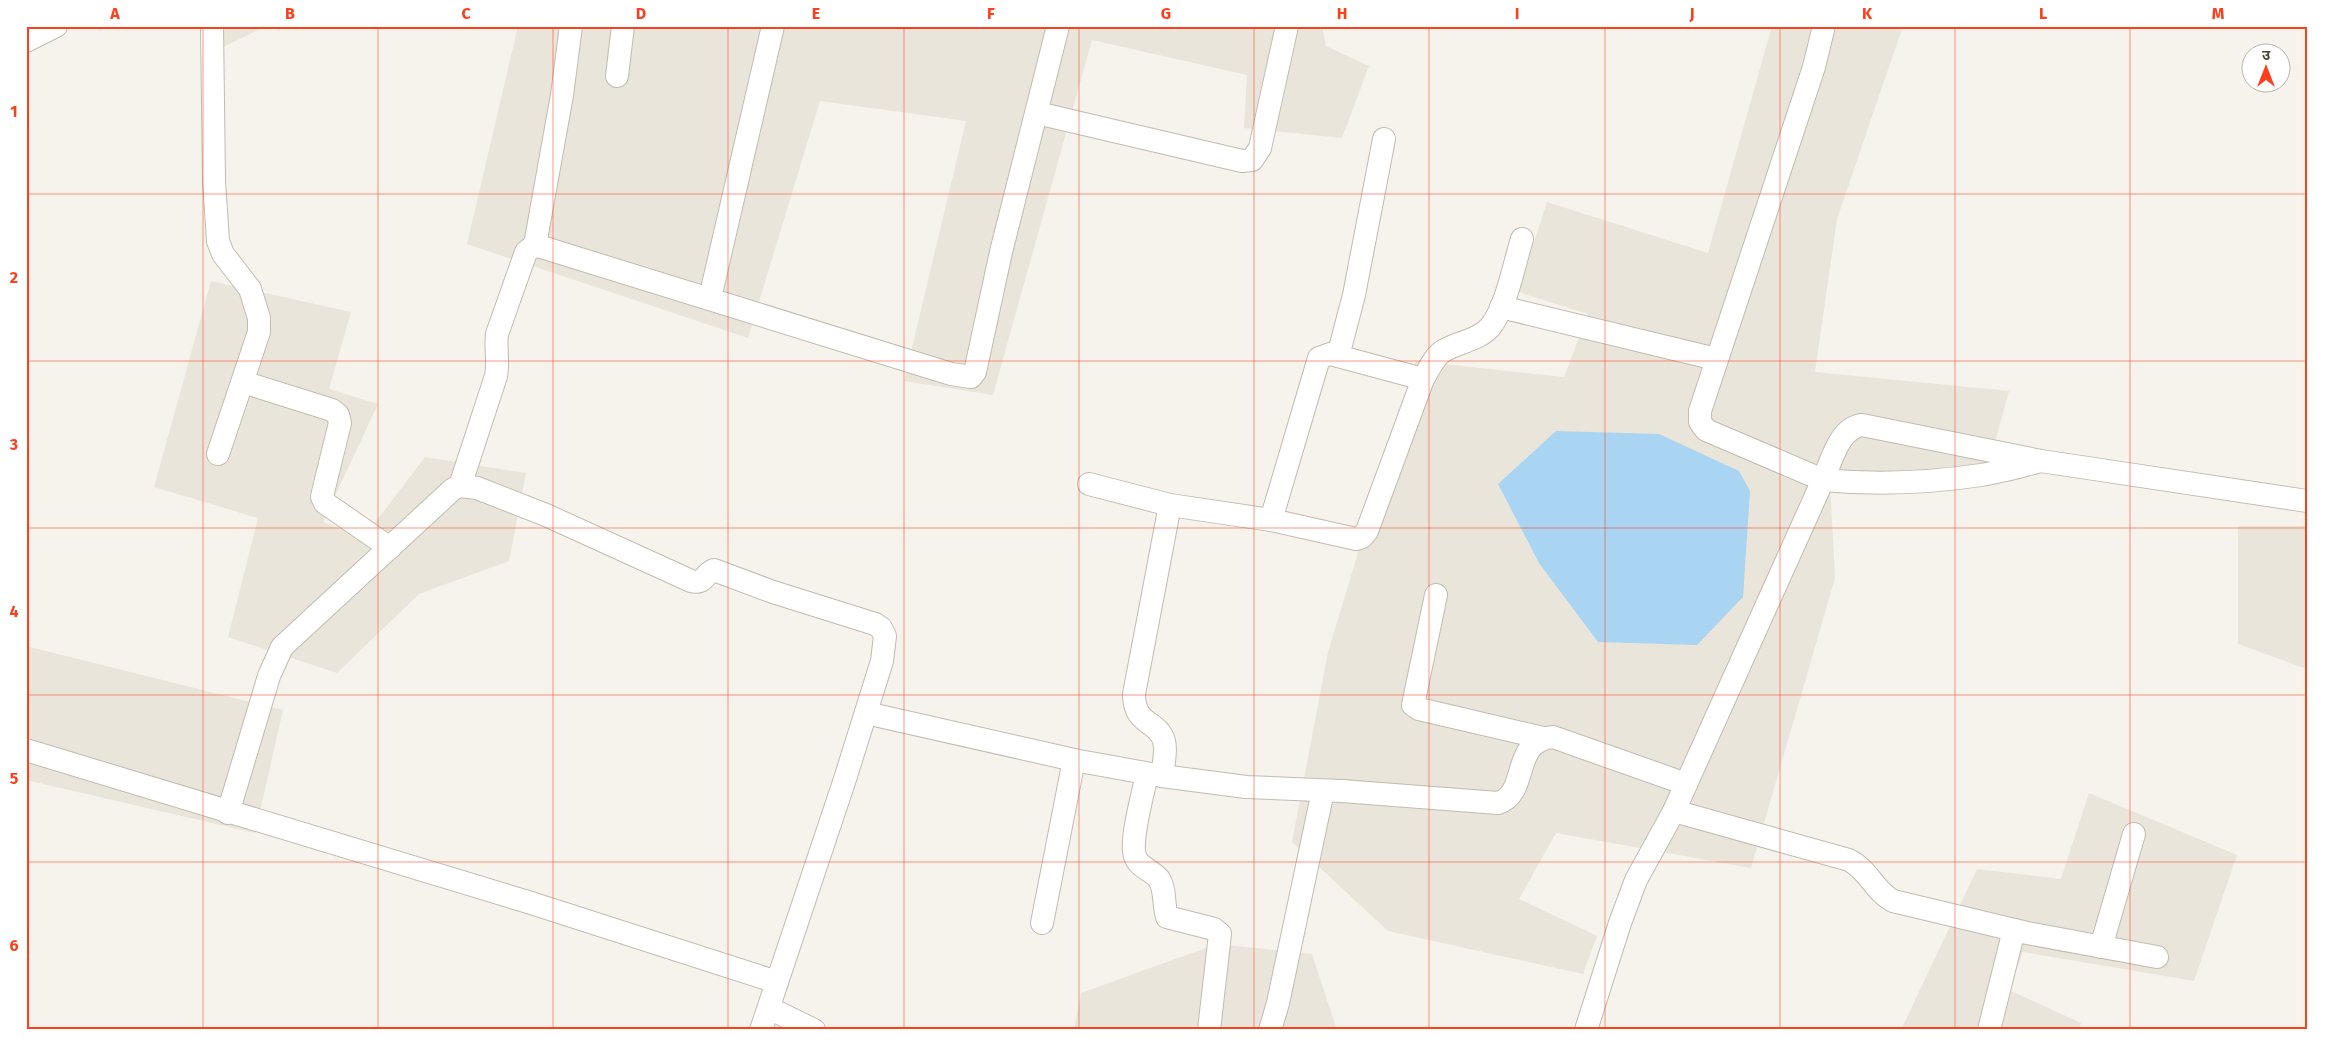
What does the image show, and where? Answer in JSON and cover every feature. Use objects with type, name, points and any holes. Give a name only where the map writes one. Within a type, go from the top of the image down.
[{"type":"street","points":[[26,41],[56,26]]},
{"type":"street","points":[[212,26],[214,180],[218,241],[223,254],[250,289],[259,318],[259,332],[218,454]]},
{"type":"street","points":[[460,486],[499,365],[496,343],[497,334],[526,252],[535,245],[562,95],[571,26]]},
{"type":"street","points":[[617,76],[623,26]]},
{"type":"street","points":[[710,298],[773,26]]},
{"type":"street","points":[[535,245],[950,374],[971,377],[975,372],[1001,252],[1058,26]]},
{"type":"street","points":[[1037,113],[1242,161],[1252,160],[1260,148],[1287,26]]},
{"type":"street","points":[[1824,26],[1814,67],[1716,359],[1700,411],[1700,422],[1706,430],[1823,480],[1863,483],[1920,482],[1983,475],[2041,461]]},
{"type":"street","points":[[1338,356],[1354,295],[1384,139]]},
{"type":"street","points":[[1089,484],[1170,505],[1271,520],[1347,537],[1362,537],[1367,531],[1424,379],[1433,362],[1442,352],[1483,333],[1491,326],[1501,307],[1522,239]]},
{"type":"street","points":[[1501,307],[1716,359]]},
{"type":"street","points":[[1271,520],[1317,364],[1323,355],[1338,356],[1424,379]]},
{"type":"street","points":[[243,382],[332,410],[338,415],[340,423],[324,488],[325,503],[390,548]]},
{"type":"street","points":[[1586,1030],[1620,923],[1636,880],[1674,811],[1844,434],[1852,426],[1862,425],[2041,461],[2307,501]]},
{"type":"street","points":[[228,813],[269,676],[282,647],[453,490],[460,486],[477,488],[546,515],[697,583],[714,570],[773,592],[875,624],[881,628],[885,636],[885,646],[866,713],[761,1030]]},
{"type":"street","points":[[1170,505],[1134,694],[1134,706],[1138,714],[1161,735],[1165,742],[1135,839],[1134,852],[1138,864],[1158,879],[1163,889],[1164,909],[1167,917],[1214,929],[1220,934],[1209,1030]]},
{"type":"street","points":[[1436,595],[1413,705],[1419,709],[1543,738],[1553,737],[1686,784]]},
{"type":"street","points":[[866,713],[1074,760],[1155,775],[1246,787],[1498,803],[1506,801],[1511,794],[1527,752],[1534,743],[1543,738]]},
{"type":"street","points":[[26,750],[228,813],[528,902],[778,982]]},
{"type":"street","points":[[1042,923],[1074,760]]},
{"type":"street","points":[[1270,1030],[1278,1003],[1324,791]]},
{"type":"street","points":[[1674,811],[1849,860],[1863,868],[1884,896],[1893,901],[2014,930],[2157,957]]},
{"type":"street","points":[[2101,947],[2134,834]]},
{"type":"street","points":[[1989,1030],[2014,930]]},
{"type":"street","points":[[769,1008],[814,1030]]},
{"type":"shaded area","points":[[201,26],[266,26],[201,58]]},
{"type":"shaded area","points":[[518,26],[1322,26],[1326,46],[1369,66],[1342,138],[1244,128],[1247,75],[1092,40],[993,395],[904,381],[966,121],[820,101],[748,338],[467,244]]},
{"type":"shaded area","points":[[1772,26],[1903,26],[1837,219],[1815,372],[2009,391],[1986,475],[1830,483],[1835,578],[1751,868],[1556,833],[1519,899],[1597,936],[1583,974],[1388,931],[1292,842],[1328,652],[1416,361],[1564,377],[1588,314],[1518,292],[1547,202],[1708,253]]},
{"type":"shaded area","points":[[211,281],[351,312],[329,389],[378,404],[323,522],[364,537],[425,457],[526,473],[509,561],[419,594],[337,673],[228,637],[258,518],[154,487]]},
{"type":"shaded area","points":[[2238,526],[2307,526],[2307,669],[2238,644]]},
{"type":"shaded area","points":[[26,646],[283,710],[255,833],[26,780]]},
{"type":"shaded area","points":[[2089,793],[2237,855],[2194,981],[2023,952],[2009,990],[2081,1023],[2079,1030],[1901,1030],[1977,869],[2061,879]]},
{"type":"shaded area","points":[[1217,944],[1312,954],[1337,1030],[1074,1030],[1081,993]]},
{"type":"water","points":[[1556,431],[1659,434],[1739,471],[1750,491],[1743,597],[1697,645],[1598,642],[1539,563],[1498,484]]}]
